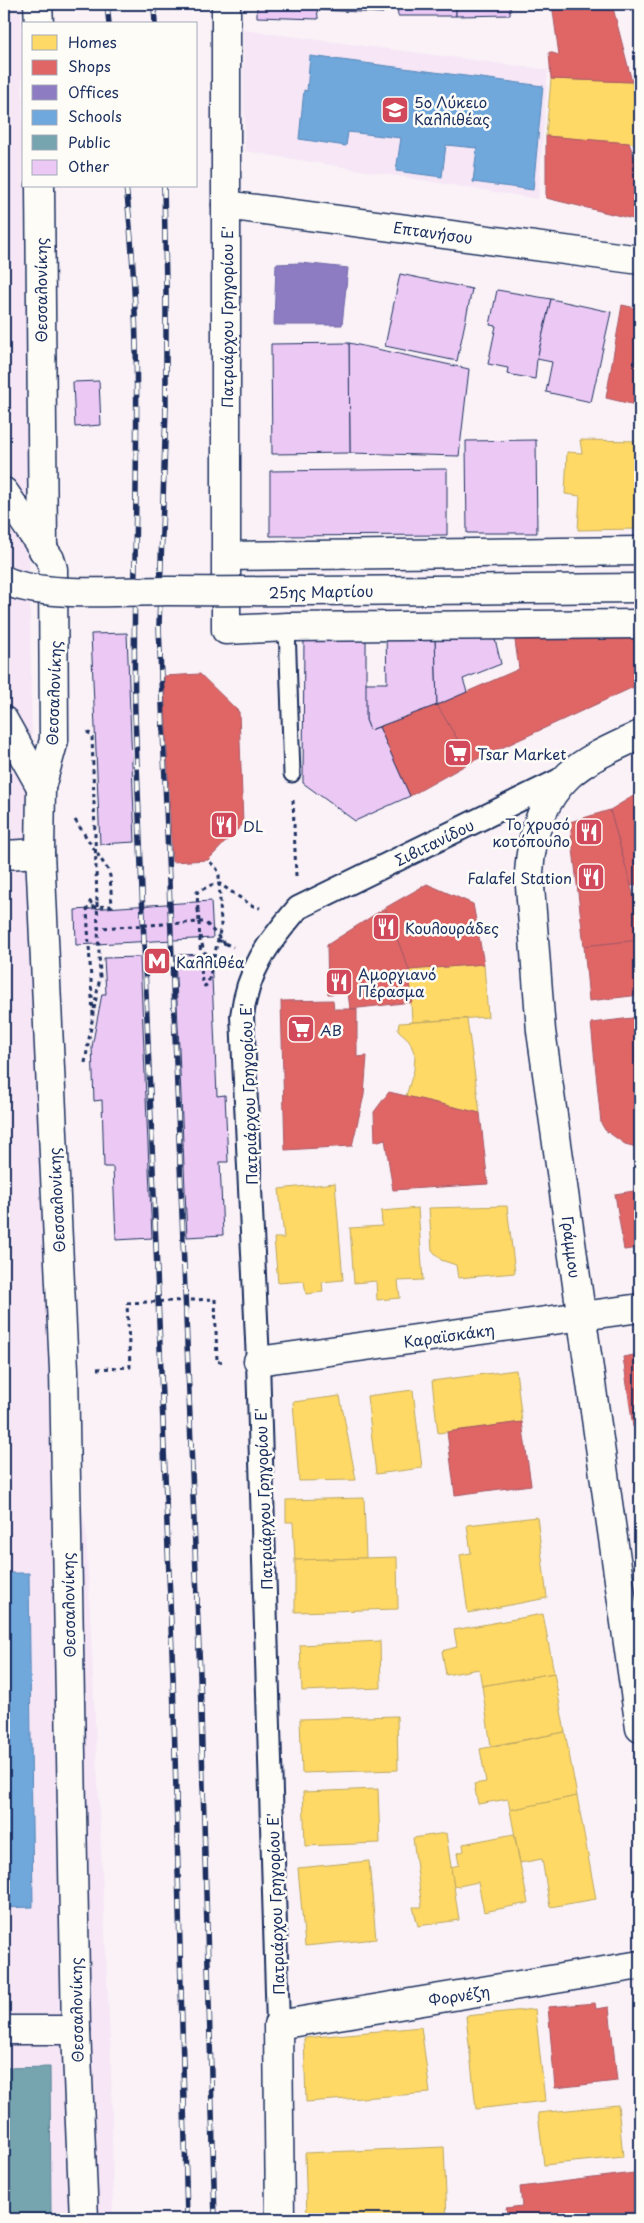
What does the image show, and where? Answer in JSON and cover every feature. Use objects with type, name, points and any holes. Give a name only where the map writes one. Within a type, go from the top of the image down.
[{"type":"street","points":[[38,4],[38,22]]},
{"type":"street","name":"Πατριάρχου Γρηγορίου Ε'","points":[[226,4],[226,630],[287,627]]},
{"type":"street","name":"Θεσσαλονίκης","points":[[40,188],[43,550],[50,559],[53,569],[54,740],[41,787],[40,853],[64,1370],[76,2030],[84,2219]]},
{"type":"street","name":"Επτανήσου","points":[[226,205],[640,260]]},
{"type":"street","points":[[4,492],[43,550]]},
{"type":"street","points":[[226,556],[640,552]]},
{"type":"street","name":"25ης Μαρτίου","points":[[4,580],[28,589],[59,590],[279,591],[640,588]]},
{"type":"street","points":[[287,627],[640,624]]},
{"type":"street","points":[[4,721],[41,787]]},
{"type":"street","name":"Σιβιτανίδου","points":[[252,974],[270,942],[298,908],[569,775],[593,758],[640,735]]},
{"type":"street","name":"Γράμμου","points":[[569,775],[547,804],[536,828],[530,852],[529,873],[542,1031],[640,1728]]},
{"type":"street","points":[[4,855],[40,853]]},
{"type":"street","name":"Πατριάρχου Γρηγορίου Ε'","points":[[252,974],[244,998],[242,1016],[258,1361],[278,2025]]},
{"type":"street","name":"Καραϊσκάκη","points":[[258,1361],[640,1308]]},
{"type":"street","name":"Φορνέζη","points":[[278,2025],[640,1965]]},
{"type":"street","points":[[278,2025],[280,2219]]},
{"type":"street","points":[[4,2030],[76,2030]]},
{"type":"lane","points":[[287,627],[292,774]]},
{"type":"path","points":[[83,736],[86,732],[92,735],[100,977],[84,1066]]},
{"type":"path","points":[[292,774],[298,908]]},
{"type":"path","points":[[70,812],[105,865],[110,876],[113,904],[111,906],[89,907]]},
{"type":"path","points":[[208,860],[217,869],[220,884],[221,926],[208,985],[202,984],[197,892],[211,885],[220,884],[251,905],[265,909]]},
{"type":"path","points":[[93,1015],[87,910],[89,901],[97,908]]},
{"type":"path","points":[[98,928],[205,922],[226,945],[218,939]]},
{"type":"path","points":[[200,938],[204,952],[214,958]]},
{"type":"path","points":[[90,1036],[94,1038]]},
{"type":"path","points":[[130,1367],[127,1303],[215,1299],[217,1362]]},
{"type":"shaded area","points":[[4,4],[21,4],[22,188],[24,188],[34,890],[46,1298],[56,1380],[86,1531],[111,2062],[113,2219],[4,2219]]},
{"type":"shaded area","name":"5ο Λύκειο Καλλιθέας","points":[[243,30],[548,70],[538,199],[245,151]]},
{"type":"building: Homes","points":[[551,79],[632,82],[640,128],[640,144],[546,136]]},
{"type":"building: Homes","points":[[580,440],[640,441],[640,529],[578,530],[580,496],[565,494],[567,452],[582,453]]},
{"type":"building: Homes","points":[[484,964],[488,1017],[412,1022],[409,970]]},
{"type":"building: Homes","points":[[467,1019],[480,1113],[406,1096],[414,1070],[415,1055],[409,1040],[398,1030],[399,1023]]},
{"type":"building: Homes","points":[[335,1183],[343,1280],[322,1282],[323,1292],[306,1294],[304,1281],[278,1283],[274,1238],[284,1238],[279,1189]]},
{"type":"building: Homes","points":[[507,1206],[515,1273],[458,1278],[456,1265],[441,1260],[432,1250],[429,1208]]},
{"type":"building: Homes","points":[[418,1208],[423,1280],[398,1281],[400,1298],[377,1300],[376,1281],[354,1283],[350,1228],[382,1226],[381,1211]]},
{"type":"building: Homes","points":[[516,1370],[522,1422],[438,1433],[432,1381]]},
{"type":"building: Homes","points":[[413,1390],[422,1468],[376,1474],[367,1396]]},
{"type":"building: Homes","points":[[340,1396],[356,1480],[299,1481],[293,1402]]},
{"type":"building: Homes","points":[[364,1498],[366,1558],[295,1560],[293,1522],[286,1522],[286,1500]]},
{"type":"building: Homes","points":[[537,1517],[547,1598],[468,1613],[460,1555],[471,1553],[467,1525]]},
{"type":"building: Homes","points":[[397,1557],[398,1609],[295,1612],[295,1560]]},
{"type":"building: Homes","points":[[543,1614],[554,1673],[482,1686],[479,1669],[446,1675],[442,1651],[457,1647],[454,1630]]},
{"type":"building: Homes","points":[[380,1641],[381,1688],[302,1691],[300,1645]]},
{"type":"building: Homes","points":[[554,1673],[565,1732],[491,1746],[482,1686]]},
{"type":"building: Homes","points":[[397,1716],[398,1770],[302,1773],[300,1719]]},
{"type":"building: Homes","points":[[565,1732],[577,1796],[510,1810],[508,1799],[478,1804],[474,1784],[486,1782],[480,1749]]},
{"type":"building: Homes","points":[[378,1789],[380,1843],[305,1846],[303,1792]]},
{"type":"building: Homes","points":[[577,1796],[596,1899],[550,1907],[542,1859],[520,1863],[510,1810]]},
{"type":"building: Homes","points":[[446,1833],[459,1920],[418,1926],[413,1907],[422,1907],[413,1838]]},
{"type":"building: Homes","points":[[514,1834],[528,1903],[484,1912],[478,1882],[454,1887],[451,1867],[459,1865],[457,1853],[464,1851],[463,1844]]},
{"type":"building: Homes","points":[[369,1861],[376,1939],[305,1946],[298,1868]]},
{"type":"building: Homes","points":[[535,2009],[545,2101],[476,2109],[466,2016]]},
{"type":"building: Homes","points":[[421,2027],[430,2093],[306,2102],[304,2038]]},
{"type":"building: Homes","points":[[618,2105],[623,2157],[544,2165],[538,2113]]},
{"type":"building: Homes","points":[[444,2147],[447,2219],[307,2219],[305,2153]]},
{"type":"building: Shops","points":[[552,4],[612,4],[632,82],[551,79],[549,52],[559,55]]},
{"type":"building: Shops","points":[[546,136],[629,143],[637,164],[640,163],[640,215],[633,219],[546,198]]},
{"type":"building: Shops","points":[[622,305],[640,309],[640,406],[606,398]]},
{"type":"building: Shops","points":[[640,633],[640,684],[471,762],[437,705],[519,669],[514,634]]},
{"type":"building: Shops","points":[[200,674],[239,712],[243,824],[208,860],[172,862],[164,676]]},
{"type":"building: Shops","points":[[437,705],[471,762],[410,796],[379,727]]},
{"type":"building: Shops","points":[[640,792],[640,884],[631,886],[610,810]]},
{"type":"building: Shops","points":[[610,810],[640,919],[640,940],[584,946],[570,822]]},
{"type":"building: Shops","points":[[427,884],[473,904],[484,964],[409,970],[385,908]]},
{"type":"building: Shops","points":[[385,908],[409,970],[412,1002],[350,1009],[348,993],[328,994],[327,945]]},
{"type":"building: Shops","points":[[640,940],[640,995],[589,1001],[584,946]]},
{"type":"building: Shops","points":[[333,1000],[334,1009],[357,1009],[357,1057],[367,1056],[364,1095],[352,1146],[285,1150],[281,1001]]},
{"type":"building: Shops","points":[[640,1017],[640,1148],[625,1144],[605,1130],[601,1123],[591,1023]]},
{"type":"building: Shops","points":[[389,1092],[480,1113],[488,1184],[393,1190],[385,1139],[375,1142],[374,1112]]},
{"type":"building: Shops","points":[[640,1190],[640,1248],[624,1250],[615,1194]]},
{"type":"building: Shops","points":[[640,1354],[640,1426],[633,1427],[623,1357]]},
{"type":"building: Shops","points":[[522,1422],[531,1485],[455,1495],[447,1432]]},
{"type":"building: Shops","points":[[595,2003],[596,2009],[609,2007],[617,2081],[555,2088],[548,2007]]},
{"type":"building: Shops","points":[[634,2173],[639,2219],[508,2219],[506,2208],[522,2206],[520,2187]]},
{"type":"building: Offices","points":[[301,263],[348,268],[342,325],[274,325],[276,264]]},
{"type":"building: Schools","points":[[310,56],[543,86],[533,190],[473,182],[477,148],[446,145],[442,177],[396,171],[401,138],[348,132],[346,146],[299,139],[304,90],[307,91]]},
{"type":"building: Schools","points":[[4,1573],[29,1573],[33,1907],[4,1908]]},
{"type":"building: Public","points":[[50,2067],[51,2219],[4,2219],[4,2068]]},
{"type":"building: Other","points":[[257,4],[317,4],[318,19],[257,17]]},
{"type":"building: Other","points":[[317,4],[384,4],[383,13],[317,10]]},
{"type":"building: Other","points":[[397,4],[456,4],[456,16],[398,16]]},
{"type":"building: Other","points":[[456,4],[510,4],[510,15],[456,16]]},
{"type":"building: Other","points":[[400,274],[472,289],[457,361],[385,346]]},
{"type":"building: Other","points":[[497,290],[551,299],[537,359],[535,379],[507,374],[508,368],[488,364],[496,326],[490,325]]},
{"type":"building: Other","points":[[551,299],[611,312],[591,402],[546,392],[552,362],[537,359]]},
{"type":"building: Other","points":[[349,343],[469,369],[459,456],[350,453]]},
{"type":"building: Other","points":[[349,343],[350,453],[272,454],[271,344]]},
{"type":"building: Other","points":[[99,381],[101,425],[75,427],[73,382]]},
{"type":"building: Other","points":[[536,440],[537,533],[467,533],[466,441]]},
{"type":"building: Other","points":[[447,469],[447,535],[270,536],[270,471]]},
{"type":"building: Other","points":[[127,633],[135,842],[100,844],[91,634]]},
{"type":"building: Other","points":[[386,633],[435,634],[437,705],[370,730],[366,720],[365,683],[387,683]]},
{"type":"building: Other","points":[[435,634],[494,635],[501,664],[463,679],[467,692],[437,705]]},
{"type":"building: Other","points":[[304,635],[366,635],[366,720],[370,730],[379,727],[410,796],[355,821],[303,783]]},
{"type":"building: Other","points":[[211,901],[213,938],[76,945],[75,910]]},
{"type":"building: Other","points":[[211,954],[217,1096],[225,1095],[228,1162],[220,1162],[223,1235],[187,1237],[175,955]]},
{"type":"building: Other","points":[[140,957],[152,1238],[116,1240],[113,1167],[104,1167],[102,1100],[94,1101],[92,1047],[102,994],[106,994],[104,958]]},
{"type":"railway","points":[[107,4],[109,22]]},
{"type":"railway","points":[[154,4],[155,22]]},
{"type":"railway","points":[[126,188],[132,252],[137,384],[135,714],[173,1676],[187,2219]]},
{"type":"railway","points":[[164,188],[166,408],[159,626],[200,1675],[215,2219]]},
{"type":"place","name":"5ο Λύκειο Καλλιθέας","points":[[395,110]]},
{"type":"place","name":"Tsar Market","points":[[458,753]]},
{"type":"place","name":"DL","points":[[224,825]]},
{"type":"place","name":"Το χρυσό κοτόπουλο","points":[[589,832]]},
{"type":"place","name":"Falafel Station","points":[[591,877]]},
{"type":"place","name":"Κουλουράδες","points":[[386,927]]},
{"type":"place","name":"Καλλιθέα","points":[[157,961]]},
{"type":"place","name":"Αμοργιανό Πέρασμα","points":[[339,982]]},
{"type":"place","name":"ΑΒ","points":[[301,1029]]}]
